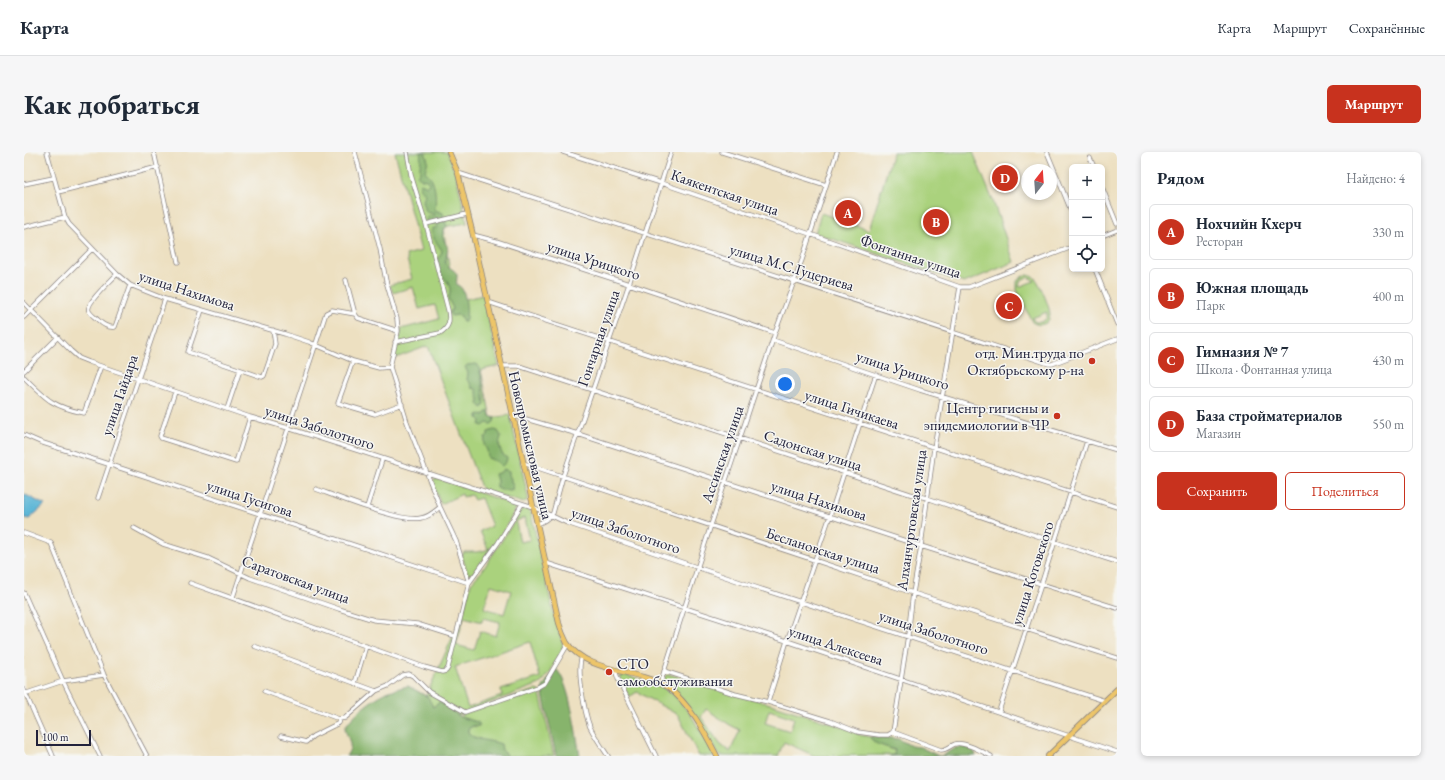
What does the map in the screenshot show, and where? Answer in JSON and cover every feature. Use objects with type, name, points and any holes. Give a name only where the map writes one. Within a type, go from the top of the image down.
[{"type":"main road","name":"Новопромысловая улица","points":[[449,152],[458,173],[559,623],[568,644],[582,657],[668,688],[692,714],[717,756]]},
{"type":"main road","points":[[1048,756],[1117,689]]},
{"type":"street","name":"улица Нахимова","points":[[47,152],[53,178],[65,217],[69,224],[92,249],[130,285],[165,299],[273,330],[316,345],[353,361],[379,368],[390,367]]},
{"type":"street","points":[[154,152],[178,262]]},
{"type":"street","points":[[355,152],[380,249],[386,281],[396,314],[398,331],[390,367],[426,472],[456,542],[469,583]]},
{"type":"street","points":[[395,342],[440,333],[446,329],[449,322],[449,316],[426,224],[411,175],[407,152]]},
{"type":"street","name":"Каякентская улица","points":[[563,152],[661,183],[810,234]]},
{"type":"street","name":"Гончарная улица","points":[[551,516],[563,476],[629,284],[671,152]]},
{"type":"street","points":[[722,152],[826,185]]},
{"type":"street","name":"Ассинская улица","points":[[660,684],[725,482],[837,152]]},
{"type":"street","points":[[1047,152],[1069,207]]},
{"type":"street","points":[[1090,158],[1093,164]]},
{"type":"street","points":[[58,192],[158,167]]},
{"type":"street","name":"улица М.С.Гуцериева","points":[[458,173],[1052,364],[1117,339]]},
{"type":"street","points":[[24,184],[53,178]]},
{"type":"street","points":[[1105,194],[1117,224]]},
{"type":"street","points":[[426,224],[467,214]]},
{"type":"street","points":[[24,227],[65,217]]},
{"type":"street","points":[[1105,235],[1117,230]]},
{"type":"street","name":"Фонтанная улица","points":[[810,234],[960,287],[969,287],[1069,248]]},
{"type":"street","name":"улица Урицкого","points":[[473,236],[496,241],[775,333]]},
{"type":"street","points":[[24,318],[92,249]]},
{"type":"street","points":[[1095,272],[1117,324]]},
{"type":"street","points":[[117,274],[92,300],[88,307],[89,311],[102,324],[115,327],[130,285]]},
{"type":"street","points":[[346,280],[355,314],[358,318],[363,321],[398,331]]},
{"type":"street","name":"Алханчуртовская улица","points":[[893,732],[934,448],[960,287]]},
{"type":"street","name":"улица Гайдара","points":[[98,498],[108,464],[165,299]]},
{"type":"street","name":"улица Гичикаева","points":[[488,302],[1117,507]]},
{"type":"street","name":"улица Заболотного","points":[[24,303],[79,358],[250,417],[533,507],[567,523],[1105,701]]},
{"type":"street","points":[[202,310],[188,352],[263,377],[275,344],[273,330]]},
{"type":"street","points":[[232,598],[324,317],[327,311],[332,310],[355,314]]},
{"type":"street","points":[[24,371],[58,337]]},
{"type":"street","name":"улица Урицкого","points":[[773,340],[942,396],[1117,450]]},
{"type":"street","points":[[353,361],[338,403],[375,414],[402,404]]},
{"type":"street","points":[[24,378],[46,399],[54,404],[84,413],[101,366]]},
{"type":"street","name":"Садонская улица","points":[[501,366],[519,366],[910,494],[927,498],[1117,562]]},
{"type":"street","points":[[227,409],[240,370]]},
{"type":"street","points":[[768,702],[876,374]]},
{"type":"street","points":[[174,392],[160,436],[161,438],[236,462],[250,417]]},
{"type":"street","name":"улица Нахимова","points":[[512,417],[520,417],[578,434],[1041,585],[1117,608]]},
{"type":"street","name":"улица Гусигова","points":[[24,435],[40,442],[469,583]]},
{"type":"street","name":"улица Котовского","points":[[999,711],[1055,542],[1086,441]]},
{"type":"street","points":[[367,507],[382,460]]},
{"type":"street","name":"Беслановская улица","points":[[523,463],[913,593],[1117,658]]},
{"type":"street","points":[[316,489],[367,507],[406,518],[422,518],[430,515],[440,507]]},
{"type":"street","points":[[190,583],[442,672],[446,671],[448,668],[469,583],[498,544],[522,504]]},
{"type":"street","points":[[537,524],[551,516]]},
{"type":"street","name":"Саратовская улица","points":[[134,528],[163,544],[208,558],[250,578],[309,599],[374,620],[416,624],[455,636]]},
{"type":"street","points":[[24,533],[51,543],[104,675],[147,756]]},
{"type":"street","name":"улица Алексеева","points":[[546,563],[999,711],[1117,752]]},
{"type":"street","points":[[24,594],[63,681],[100,756]]},
{"type":"street","points":[[264,691],[340,719],[345,718],[376,691],[388,686],[403,675],[409,674],[429,692],[465,712],[538,687],[545,683],[568,644]]},
{"type":"street","points":[[254,646],[376,691]]},
{"type":"street","points":[[355,683],[366,646]]},
{"type":"street","points":[[582,657],[579,667],[587,718],[593,733],[608,756]]},
{"type":"street","points":[[615,670],[618,680],[656,756]]},
{"type":"street","points":[[664,671],[735,694],[768,702],[830,721],[858,732],[878,735],[888,735],[893,732],[941,750],[945,750],[958,743],[965,744],[991,756]]},
{"type":"street","points":[[53,756],[24,693],[63,681],[104,675]]},
{"type":"street","points":[[281,736],[306,742],[313,736],[338,723],[340,719]]},
{"type":"green space","points":[[395,152],[447,152],[456,175],[467,223],[443,227],[449,265],[457,301],[483,295],[499,366],[481,370],[491,418],[510,415],[528,497],[524,503],[482,490],[428,346],[393,359],[401,334],[401,328],[439,319],[435,305],[419,309],[413,287],[393,293],[390,285],[412,279],[406,255],[421,251]]},
{"type":"green space","points":[[420,152],[425,152],[428,161],[425,171],[431,177],[434,186],[435,210],[443,213],[447,227],[444,229],[443,235],[443,239],[448,248],[445,263],[456,273],[457,285],[463,292],[466,311],[465,322],[463,322],[461,316],[452,316],[449,314],[453,308],[448,299],[450,289],[447,281],[439,272],[437,264],[442,251],[432,234],[432,228],[436,228],[437,226],[436,224],[430,223],[426,220],[427,216],[432,216],[434,214],[426,212],[423,201],[425,194],[420,188],[421,183],[427,186],[429,183],[427,180],[421,179],[417,175],[420,172]]},
{"type":"green space","points":[[893,152],[973,152],[993,201],[1014,262],[964,283],[815,233],[821,213],[869,230]]},
{"type":"green space","points":[[1028,275],[1034,277],[1042,291],[1050,314],[1050,318],[1044,324],[1035,324],[1032,322],[1017,290],[1017,281],[1023,276]],"holes":[[[1027,277],[1034,281],[1019,287],[1020,281]],[[1047,312],[1047,318],[1042,322],[1035,322],[1032,318]]]},
{"type":"green space","points":[[467,365],[478,365],[482,379],[485,404],[482,408],[478,404],[479,400],[476,389],[472,388],[467,380],[468,373],[465,367]]},
{"type":"green space","points":[[486,412],[489,412],[490,416],[495,418],[494,422],[491,424],[487,423],[483,426],[480,425],[481,421],[478,418],[478,415],[484,415]]},
{"type":"green space","points":[[494,430],[498,431],[501,436],[499,445],[502,454],[507,458],[506,462],[502,466],[498,462],[488,458],[487,450],[484,445],[485,437],[488,436],[488,432]]},
{"type":"green space","points":[[503,469],[509,471],[513,485],[512,490],[501,490],[497,488],[495,474],[501,472]]},
{"type":"green space","points":[[435,479],[440,479],[517,507],[496,544],[488,549],[480,531],[492,526],[481,498],[474,500],[471,495],[463,497],[462,494],[441,504],[432,483]]},
{"type":"green space","points":[[523,508],[527,508],[531,513],[554,616],[563,645],[562,650],[549,674],[540,684],[457,715],[440,702],[433,707],[426,696],[454,634],[460,626],[471,583],[482,571]],"holes":[[[525,518],[530,540],[520,542],[516,523],[518,520]],[[491,585],[511,591],[504,614],[484,608]],[[464,617],[482,622],[483,618],[500,622],[496,636],[480,631],[474,650],[456,645]],[[530,642],[540,677],[501,690],[502,696],[468,708],[455,667]]]},
{"type":"green space","points":[[491,549],[474,573],[468,574],[462,556],[464,552],[477,552]]},
{"type":"green space","points":[[556,669],[561,676],[569,697],[580,756],[556,756],[542,690]]},
{"type":"green space","points":[[626,675],[656,684],[673,694],[691,715],[715,756],[699,756],[678,715],[637,692],[629,697],[620,678],[621,676]]},
{"type":"green space","points":[[666,675],[672,675],[846,728],[860,735],[871,737],[870,738],[876,742],[895,751],[894,755],[815,756],[784,742],[778,756],[719,756],[694,714],[664,682]],"holes":[[[706,709],[740,730],[730,752],[720,744],[701,717]],[[769,710],[794,718],[790,731],[765,723]]]},
{"type":"green space","points":[[408,686],[428,697],[433,707],[440,702],[460,717],[477,722],[480,725],[479,726],[473,726],[468,729],[470,735],[478,739],[501,744],[502,750],[508,756],[346,756],[350,749],[350,742],[345,728],[352,718],[363,707],[387,692]]},
{"type":"green space","points":[[535,690],[539,691],[540,693],[554,756],[508,756],[502,750],[488,742],[470,735],[468,729],[473,726],[477,727],[479,723],[460,717],[463,714]]},
{"type":"green space","points":[[872,736],[899,739],[911,746],[920,747],[939,756],[890,756],[894,755],[895,750],[877,744],[870,738]]},
{"type":"green space","points":[[962,747],[969,748],[975,753],[976,756],[939,756],[955,748]]},
{"type":"water","points":[[24,494],[45,505],[29,519],[24,518]]},
{"type":"place","name":"База стройматериалов","points":[[1005,178]]},
{"type":"place","name":"Нохчийн Кхерч","points":[[848,213]]},
{"type":"place","name":"Южная площадь","points":[[936,222]]},
{"type":"place","name":"Гимназия № 7","points":[[1009,306]]},
{"type":"place","name":"отд. Мин.труда по Октябрьскому р-на","points":[[1092,361]]},
{"type":"place","name":"Центр гигиены и эпидемиологии в ЧР","points":[[1057,416]]},
{"type":"place","name":"СТО самообслуживания","points":[[609,672]]}]
